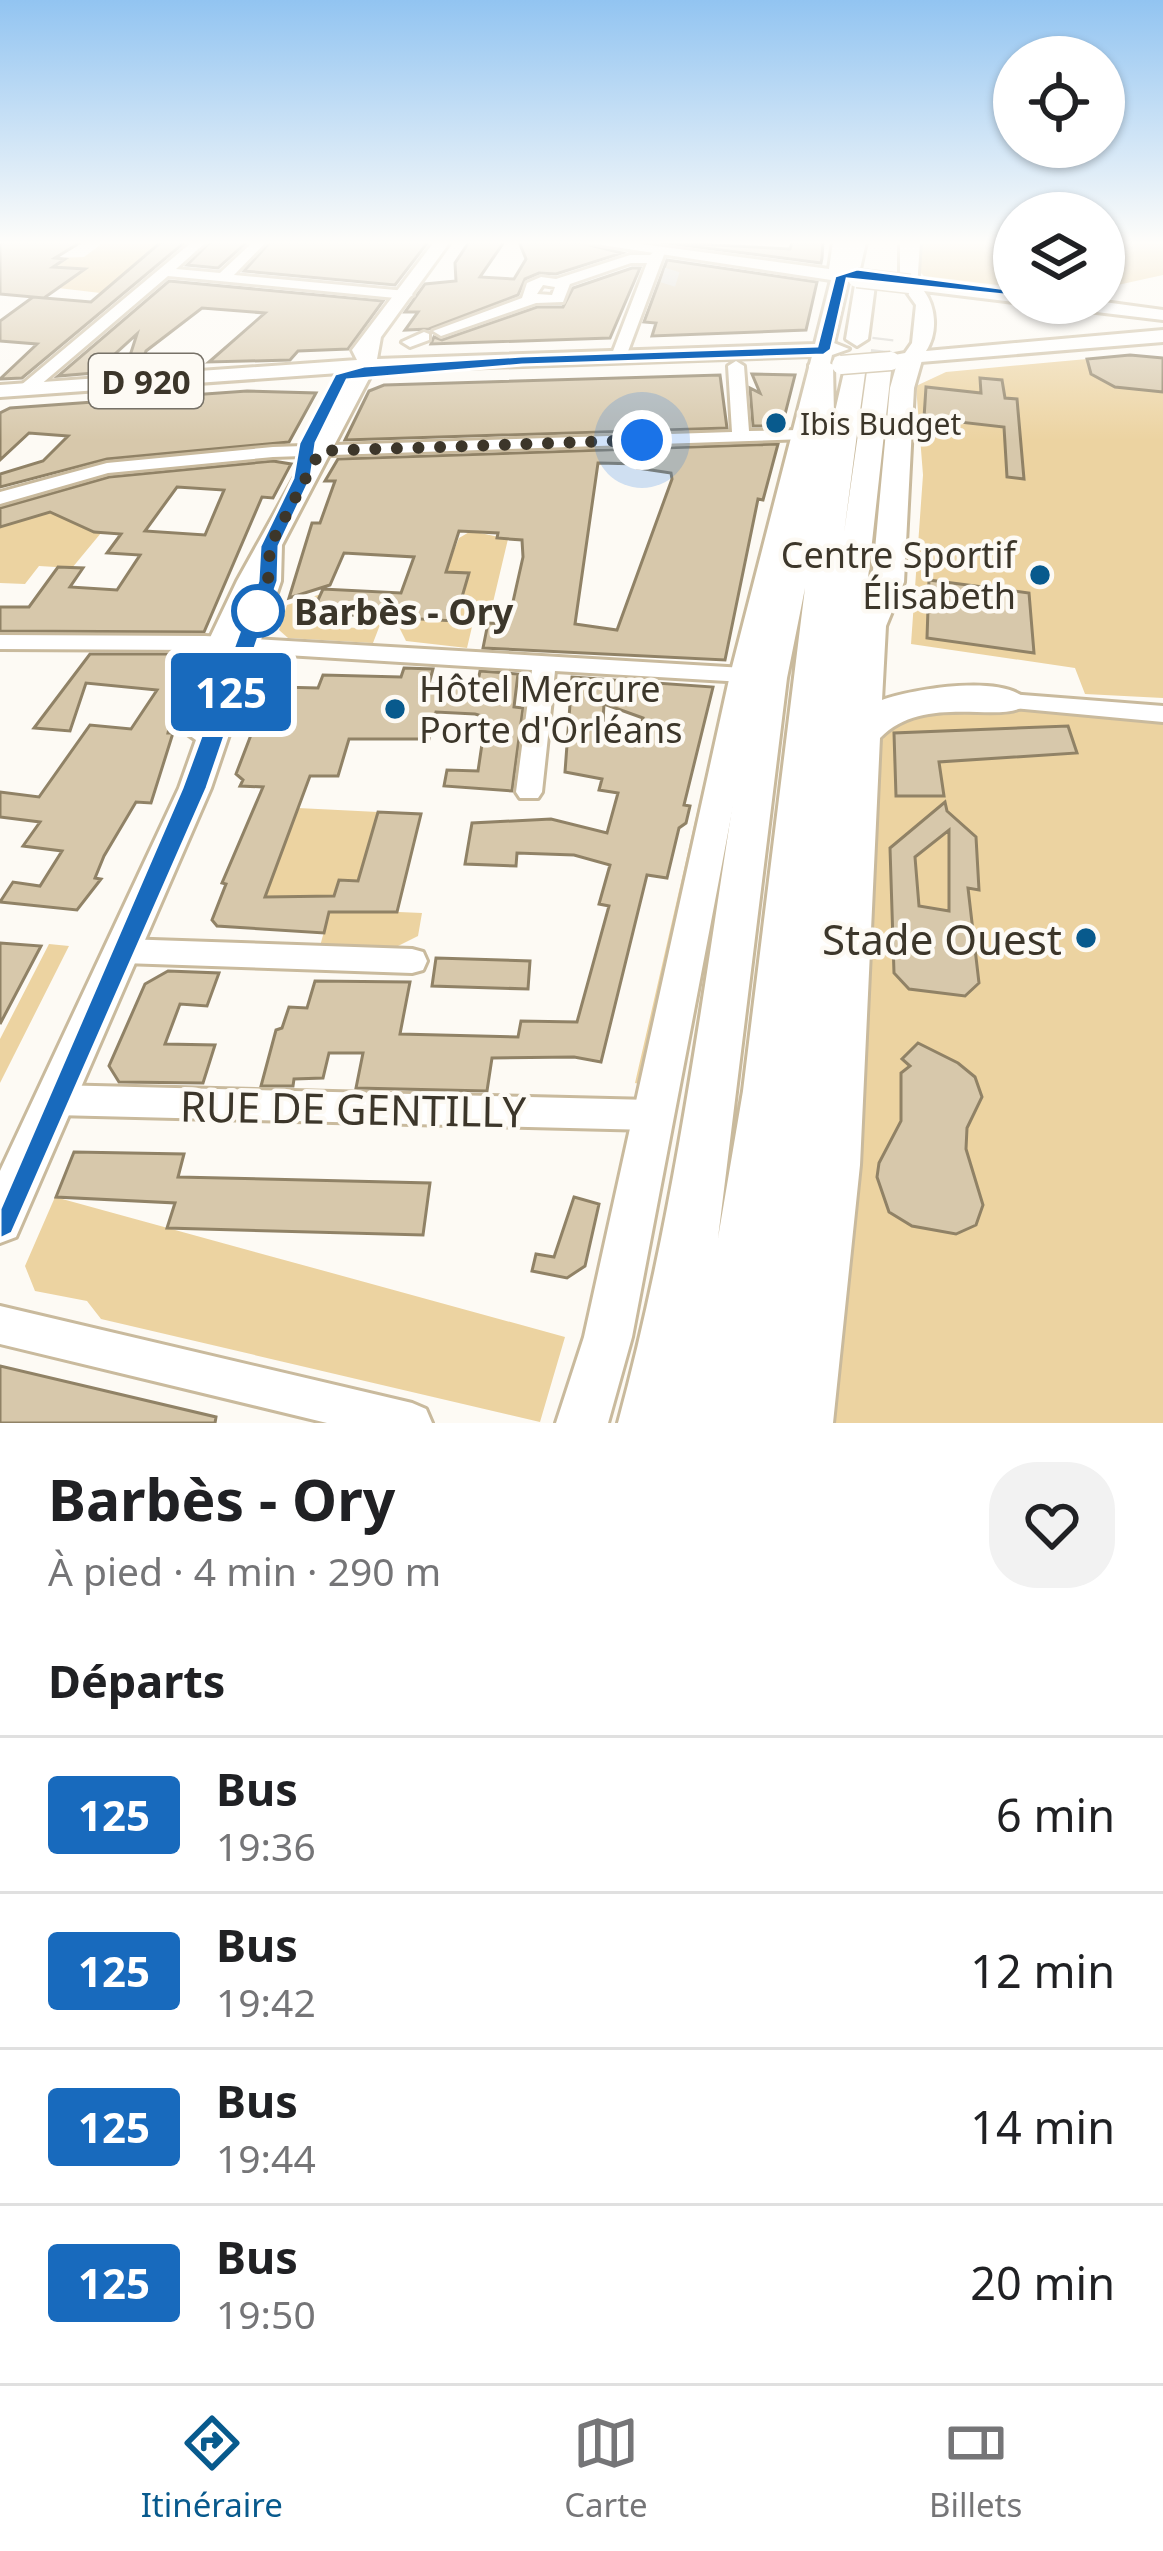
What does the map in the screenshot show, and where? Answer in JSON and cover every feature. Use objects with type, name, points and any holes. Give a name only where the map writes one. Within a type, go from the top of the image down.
[{"type":"highway","points":[[705,1423],[722,1360],[768,1087],[818,603],[873,308]]},
{"type":"highway","points":[[752,1423],[803,1091],[831,750],[863,508],[867,357]]},
{"type":"highway","points":[[867,357],[902,388],[888,582],[873,620]]},
{"type":"highway","points":[[650,1423],[692,1246],[771,673],[800,554],[823,410],[867,357]]},
{"type":"highway","points":[[802,1423],[834,1166],[873,620],[863,508]]},
{"type":"highway","points":[[740,894],[796,656],[818,603]]},
{"type":"highway","points":[[862,735],[875,718],[902,702],[946,698],[1010,702]]},
{"type":"main road","points":[[8,1204],[176,824],[181,787],[270,546],[354,371],[396,308]]},
{"type":"main road","points":[[867,357],[873,308]]},
{"type":"main road","points":[[582,1423],[608,1337],[744,675],[800,435],[867,357],[921,308]]},
{"type":"main road","points":[[1125,310],[1163,315]]},
{"type":"main road","points":[[354,371],[523,354],[867,357],[1163,336]]},
{"type":"main road","name":"D 920","points":[[0,394],[354,371],[736,366],[867,357]]},
{"type":"main road","name":"D 920","points":[[0,394],[354,371]]},
{"type":"street","points":[[26,389],[121,308]]},
{"type":"street","points":[[425,336],[506,308]]},
{"type":"street","points":[[620,352],[642,308]]},
{"type":"street","points":[[736,366],[741,437]]},
{"type":"street","points":[[0,498],[107,468],[800,435]]},
{"type":"street","points":[[0,641],[234,645],[744,675]]},
{"type":"street","points":[[529,792],[544,663]]},
{"type":"street","points":[[1010,702],[1163,713]]},
{"type":"street","points":[[123,951],[412,962]]},
{"type":"street","name":"RUE DE GENTILLY","points":[[55,1100],[651,1115]]},
{"type":"street","points":[[0,1324],[412,1423]]},
{"type":"shaded area","name":"Centre Sportif Élisabeth","points":[[1087,359],[1091,374],[1115,387],[1163,392],[1163,698],[1085,694],[1075,668],[911,644],[923,475],[916,386],[946,372]]},
{"type":"shaded area","points":[[51,510],[101,533],[72,568],[39,566],[25,584],[0,583],[0,528]]},
{"type":"shaded area","points":[[471,531],[508,539],[490,615],[475,614],[467,648],[406,641],[394,617],[436,596],[459,538]]},
{"type":"shaded area","points":[[321,594],[308,625],[358,628],[364,616],[383,617],[373,643],[288,638],[279,630],[287,605]]},
{"type":"shaded area","points":[[725,690],[640,1084],[635,1083]]},
{"type":"shaded area","points":[[944,704],[1163,719],[1163,1423],[829,1423],[881,742],[894,722]]},
{"type":"shaded area","points":[[298,808],[378,812],[379,828],[373,828],[360,881],[339,880],[334,896],[265,897]]},
{"type":"shaded area","points":[[330,909],[422,913],[418,936],[386,952],[319,950]]},
{"type":"shaded area","points":[[49,944],[69,946],[0,1083],[0,1039]]},
{"type":"shaded area","points":[[55,1197],[565,1337],[540,1422],[101,1319],[87,1301],[35,1291],[25,1266]]},
{"type":"building","points":[[17,308],[105,308],[22,378],[0,379],[37,344],[0,341],[0,321]]},
{"type":"building","points":[[137,308],[201,308],[146,351],[140,370],[125,371],[137,334],[94,373],[58,376]]},
{"type":"building","points":[[207,308],[378,308],[348,349],[298,351],[290,360],[209,362],[265,313]]},
{"type":"building","points":[[483,308],[429,329],[405,330],[418,312],[405,312]]},
{"type":"building","points":[[533,308],[623,308],[610,338],[431,344],[434,337],[442,340]]},
{"type":"building","points":[[649,308],[811,308],[806,330],[652,336],[656,323],[644,322]]},
{"type":"building","points":[[1163,358],[1163,392],[1115,387],[1091,374],[1087,359]]},
{"type":"building","points":[[752,374],[795,375],[782,426],[753,426],[750,388],[760,393]]},
{"type":"building","points":[[720,375],[727,428],[345,440],[369,391],[384,385]]},
{"type":"building","points":[[980,378],[1002,380],[1005,398],[1017,399],[1024,479],[1007,477],[1004,427],[924,418],[926,387],[981,393]]},
{"type":"building","points":[[247,391],[316,393],[289,442],[107,459],[0,487],[0,474],[43,461],[68,436],[29,433],[0,460],[0,413],[10,408]]},
{"type":"building","points":[[778,444],[763,500],[758,499],[725,660],[483,648],[488,623],[508,624],[523,557],[522,540],[497,538],[498,533],[459,531],[446,572],[469,573],[455,621],[312,613],[323,589],[401,593],[414,557],[344,553],[330,585],[289,598],[312,523],[320,523],[335,481],[325,481],[338,459]],"holes":[[[598,463],[640,464],[638,468],[671,473],[672,479],[617,630],[575,624]]]},
{"type":"building","points":[[273,461],[291,464],[273,498],[262,497],[204,632],[0,631],[0,607],[29,607],[58,567],[83,568],[70,587],[117,590],[140,555],[107,553],[121,534],[94,532],[50,512],[0,527],[0,508],[109,477]],"holes":[[[177,487],[224,490],[205,535],[145,531]]]},
{"type":"building","points":[[929,580],[1029,593],[1034,653],[927,638]]},
{"type":"building","points":[[90,654],[197,654],[185,693],[177,692],[168,733],[173,733],[151,803],[136,802],[104,856],[95,878],[101,879],[77,910],[0,902],[13,882],[40,886],[62,851],[23,846],[40,822],[0,817],[0,792],[39,797],[90,725],[131,729],[157,690],[86,683],[70,731],[34,728]]},
{"type":"building","points":[[404,668],[433,669],[429,684],[477,686],[480,671],[518,674],[514,707],[523,708],[512,791],[444,786],[447,770],[478,771],[486,717],[436,712],[429,739],[349,739],[338,776],[310,776],[265,897],[334,896],[339,880],[358,881],[378,812],[421,814],[397,912],[329,912],[324,933],[217,926],[212,920],[226,884],[222,883],[263,787],[240,786],[243,780],[236,774],[259,714],[267,715],[279,687],[318,688],[323,675],[401,677]]},
{"type":"building","points":[[572,677],[713,687],[684,805],[690,806],[686,823],[679,828],[667,878],[647,875],[601,1062],[574,1057],[492,1058],[487,1091],[356,1088],[363,1053],[329,1053],[323,1078],[294,1079],[293,1086],[261,1086],[276,1030],[282,1028],[289,1007],[307,1008],[315,981],[410,982],[400,1034],[518,1037],[521,1021],[577,1022],[609,906],[599,904],[610,865],[574,855],[517,853],[516,866],[465,864],[472,823],[551,819],[607,833],[618,793],[599,790],[602,779],[565,772]],"holes":[[[604,704],[643,718],[634,745],[602,739]]]},
{"type":"building","points":[[1068,726],[1077,753],[939,762],[944,796],[896,796],[894,733]]},
{"type":"building","points":[[945,802],[947,811],[976,837],[979,890],[968,888],[979,983],[965,996],[909,989],[894,973],[890,848]],"holes":[[[949,830],[949,911],[919,906],[915,857]]]},
{"type":"building","points":[[0,943],[41,946],[0,1024]]},
{"type":"building","points":[[436,958],[530,961],[528,989],[432,986]]},
{"type":"building","points":[[168,971],[219,973],[207,1006],[180,1004],[165,1044],[215,1045],[203,1083],[119,1082],[109,1066],[145,984]]},
{"type":"building","points":[[918,1043],[975,1077],[982,1097],[967,1128],[966,1149],[983,1205],[976,1225],[956,1234],[912,1226],[889,1212],[877,1177],[879,1163],[901,1121],[901,1073],[910,1066],[902,1059]]},
{"type":"building","points":[[74,1152],[184,1154],[178,1177],[430,1183],[423,1235],[167,1228],[175,1203],[56,1197]]},
{"type":"building","points":[[574,1197],[599,1204],[585,1266],[567,1278],[532,1271],[536,1254],[554,1257]]},
{"type":"building","points":[[0,1366],[216,1417],[215,1423],[0,1423]]},
{"type":"tunnel","points":[[879,371],[883,338]]},
{"type":"bus line","name":"125","points":[[0,1221],[195,788],[268,581],[270,546],[302,478],[304,452],[340,377],[364,370],[522,361],[824,350],[834,308]]},
{"type":"place","name":"Ibis Budget","points":[[776,423]]},
{"type":"place","name":"Centre Sportif Élisabeth","points":[[1040,575]]},
{"type":"place","name":"Barbès - Ory","points":[[258,611]]},
{"type":"place","name":"Hôtel Mercure Porte d'Orléans","points":[[395,709]]},
{"type":"place","name":"Stade Ouest","points":[[1086,938]]},
{"type":"route","points":[[258,611],[257,615],[268,581],[270,546],[320,451],[642,440]]}]
